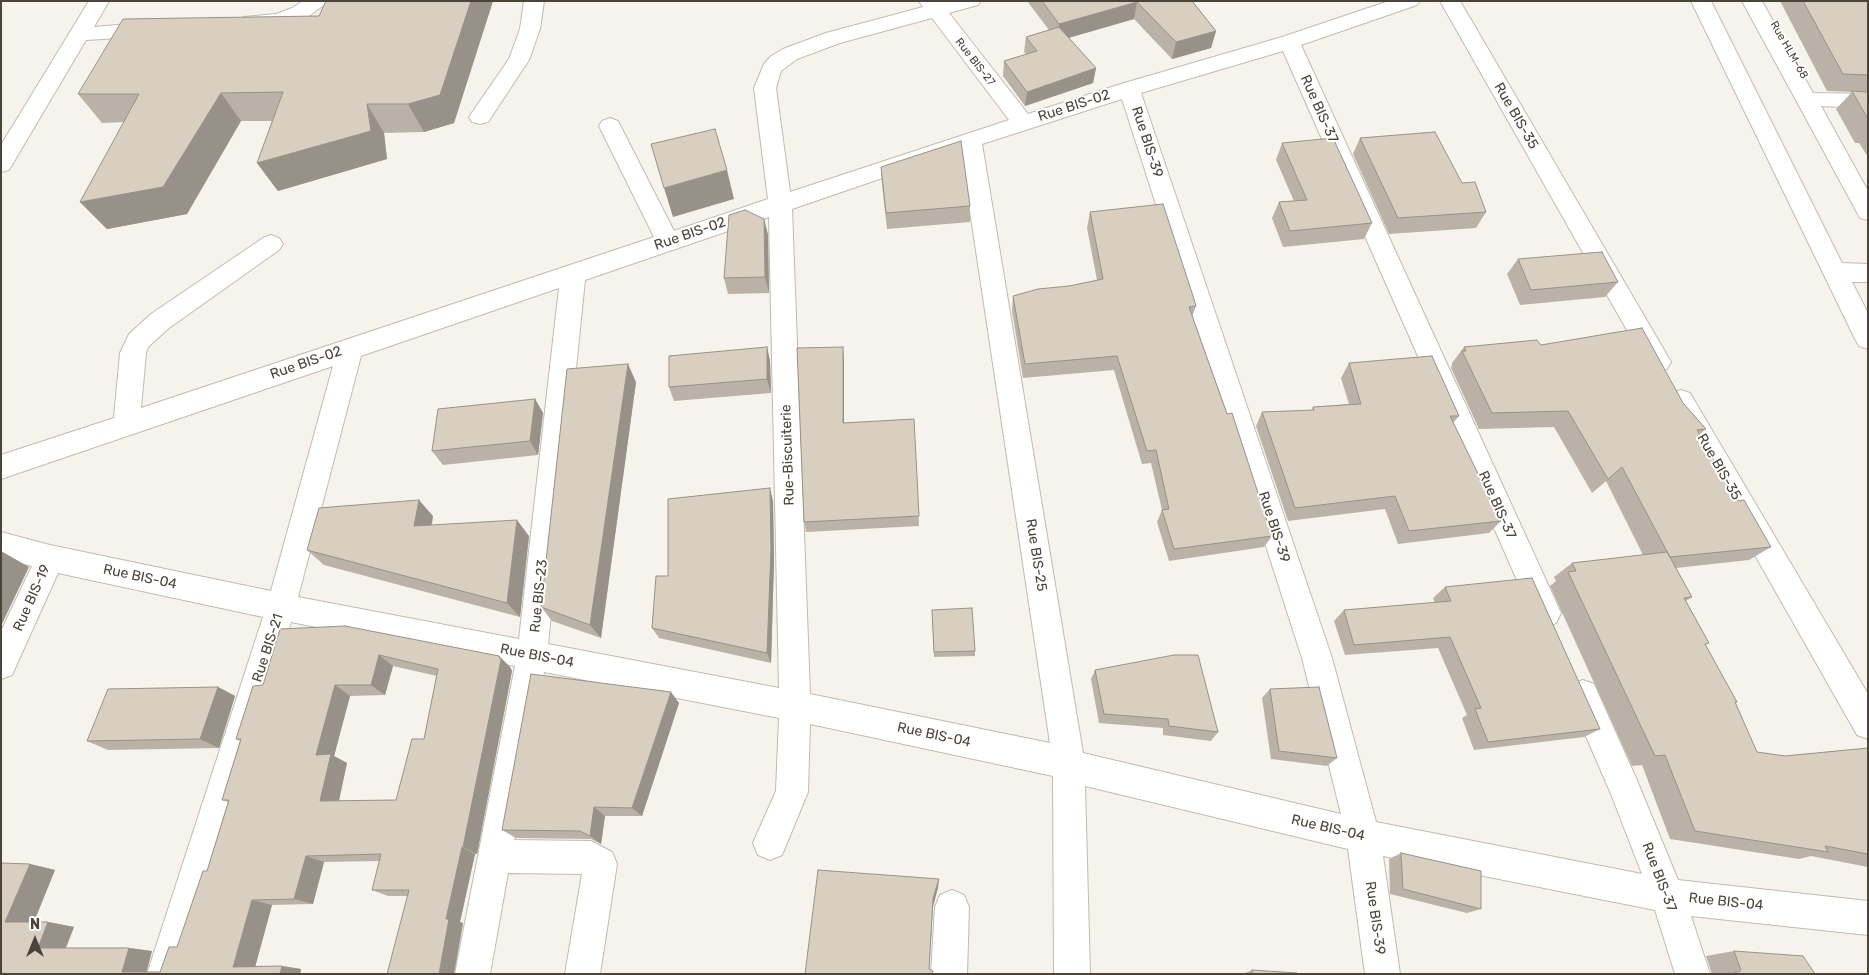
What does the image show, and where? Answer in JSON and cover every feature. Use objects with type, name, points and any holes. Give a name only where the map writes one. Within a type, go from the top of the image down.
[{"type":"street","points":[[1,164],[81,34],[99,1]]},
{"type":"street","points":[[230,24],[278,20],[299,13],[317,1]]},
{"type":"street","points":[[480,117],[519,60],[530,29],[534,1]]},
{"type":"street","name":"Rue-Biscuiterie","points":[[770,843],[792,792],[795,706],[780,203],[765,88],[771,69],[778,60],[790,54],[932,6],[971,1]]},
{"type":"street","name":"Rue BIS-02","points":[[1,467],[970,140],[1129,89],[1289,42],[1410,1]]},
{"type":"street","name":"Rue BIS-35","points":[[1450,1],[1868,724]]},
{"type":"street","points":[[1701,1],[1868,339]]},
{"type":"street","points":[[1752,1],[1868,212]]},
{"type":"street","name":"Rue HLM-68","points":[[1761,1],[1868,189]]},
{"type":"street","name":"Rue BIS-27","points":[[932,6],[1023,123]]},
{"type":"street","points":[[81,34],[172,28]]},
{"type":"street","name":"Rue BIS-37","points":[[1289,42],[1555,634]]},
{"type":"street","name":"Rue BIS-39","points":[[1129,89],[1317,658],[1363,836],[1383,974]]},
{"type":"street","points":[[1817,98],[1868,101]]},
{"type":"street","points":[[610,126],[668,242]]},
{"type":"street","name":"Rue BIS-25","points":[[970,140],[1058,762],[1072,974]]},
{"type":"street","points":[[127,424],[133,353],[138,341],[160,321],[271,244]]},
{"type":"street","points":[[1835,272],[1868,274]]},
{"type":"street","name":"Rue BIS-23","points":[[472,974],[532,656],[573,275]]},
{"type":"street","name":"Rue BIS-21","points":[[164,974],[281,607],[350,348]]},
{"type":"street","name":"Rue BIS-04","points":[[1,544],[50,558],[281,607],[795,706],[1058,762],[1363,836],[1667,896],[1868,918]]},
{"type":"street","name":"Rue BIS-19","points":[[1,665],[50,558]]},
{"type":"street","name":"Rue BIS-37","points":[[1572,670],[1625,789],[1667,896],[1693,974]]},
{"type":"street","points":[[494,856],[591,858],[600,864],[582,974]]},
{"type":"street","points":[[949,974],[952,907]]},
{"type":"building","points":[[326,1],[471,1],[440,95],[408,104],[367,104],[371,131],[257,163],[283,92],[221,93],[163,187],[80,202],[139,94],[78,94],[123,19],[319,16]]},
{"type":"building","points":[[1042,1],[1192,1],[1216,31],[1176,42],[1137,2],[1059,24]]},
{"type":"building","points":[[1803,1],[1868,1],[1868,75],[1843,74]]},
{"type":"building","points":[[1059,27],[1096,68],[1027,92],[1004,61],[1037,51],[1026,37]]},
{"type":"building","points":[[1852,91],[1868,92],[1868,119]]},
{"type":"building","points":[[715,129],[727,170],[664,188],[651,144]]},
{"type":"building","points":[[1435,132],[1462,183],[1475,182],[1486,212],[1398,218],[1360,138]]},
{"type":"building","points":[[1333,138],[1372,223],[1290,231],[1279,202],[1307,200],[1282,143]]},
{"type":"building","points":[[961,141],[970,206],[886,213],[881,167]]},
{"type":"building","points":[[1163,204],[1196,306],[1189,307],[1227,414],[1232,413],[1272,536],[1174,549],[1162,510],[1169,509],[1156,450],[1147,451],[1117,356],[1025,364],[1013,296],[1038,289],[1069,286],[1103,279],[1090,212]]},
{"type":"building","points":[[745,210],[764,219],[765,277],[724,278],[729,215]]},
{"type":"building","points":[[1602,252],[1618,282],[1531,290],[1518,259]]},
{"type":"building","points":[[1642,328],[1683,403],[1706,429],[1697,430],[1737,501],[1744,500],[1771,547],[1670,557],[1622,467],[1608,479],[1568,411],[1492,413],[1462,351],[1466,351],[1464,347],[1537,340],[1541,345]]},
{"type":"building","points":[[767,347],[767,379],[669,387],[669,356]]},
{"type":"building","points":[[843,347],[843,423],[914,419],[919,516],[804,522],[797,348]]},
{"type":"building","points":[[1432,356],[1459,416],[1450,416],[1501,521],[1409,531],[1395,496],[1295,508],[1262,412],[1314,410],[1313,407],[1361,404],[1349,363]]},
{"type":"building","points":[[628,364],[590,625],[541,607],[567,369]]},
{"type":"building","points":[[535,399],[530,441],[432,451],[438,409]]},
{"type":"building","points":[[770,488],[771,549],[767,653],[652,628],[656,576],[668,576],[668,499]]},
{"type":"building","points":[[419,500],[414,526],[517,520],[507,603],[307,550],[319,508]]},
{"type":"building","points":[[1667,552],[1692,597],[1684,598],[1709,643],[1705,644],[1737,702],[1735,702],[1757,752],[1785,756],[1868,748],[1868,854],[1825,846],[1828,852],[1695,831],[1665,755],[1655,756],[1568,572],[1576,571],[1572,563]]},
{"type":"building","points":[[1532,578],[1600,729],[1488,742],[1475,709],[1481,708],[1450,637],[1354,645],[1344,610],[1451,601],[1445,587]]},
{"type":"building","points":[[972,608],[975,651],[934,652],[932,610]]},
{"type":"building","points":[[345,626],[499,656],[501,660],[463,847],[446,919],[449,919],[439,974],[387,974],[409,890],[372,890],[381,854],[306,856],[294,899],[252,900],[233,967],[282,966],[280,974],[1,974],[1,863],[30,864],[5,922],[48,922],[38,948],[129,948],[122,972],[160,972],[169,947],[177,947],[203,871],[207,871],[229,800],[222,800],[241,739],[236,739],[253,686],[263,685],[280,629]],"holes":[[[379,655],[438,669],[424,739],[412,739],[396,800],[320,801],[331,754],[316,755],[335,685],[371,685]]]},
{"type":"building","points":[[1174,655],[1198,655],[1218,732],[1169,726],[1168,719],[1104,714],[1095,670]]},
{"type":"building","points":[[531,674],[671,692],[632,808],[594,807],[590,836],[580,831],[502,830]]},
{"type":"building","points":[[218,687],[200,739],[87,741],[108,689]]},
{"type":"building","points":[[1319,687],[1337,758],[1279,751],[1270,689]]},
{"type":"building","points":[[1401,853],[1481,871],[1481,909],[1403,889]]},
{"type":"building","points":[[818,870],[939,879],[933,898],[929,969],[933,971],[932,974],[805,974]]},
{"type":"building","points":[[1734,951],[1803,956],[1815,974],[1735,974],[1735,972],[1741,970]]},
{"type":"building","points":[[1252,970],[1297,973],[1297,974],[1252,974]]}]
